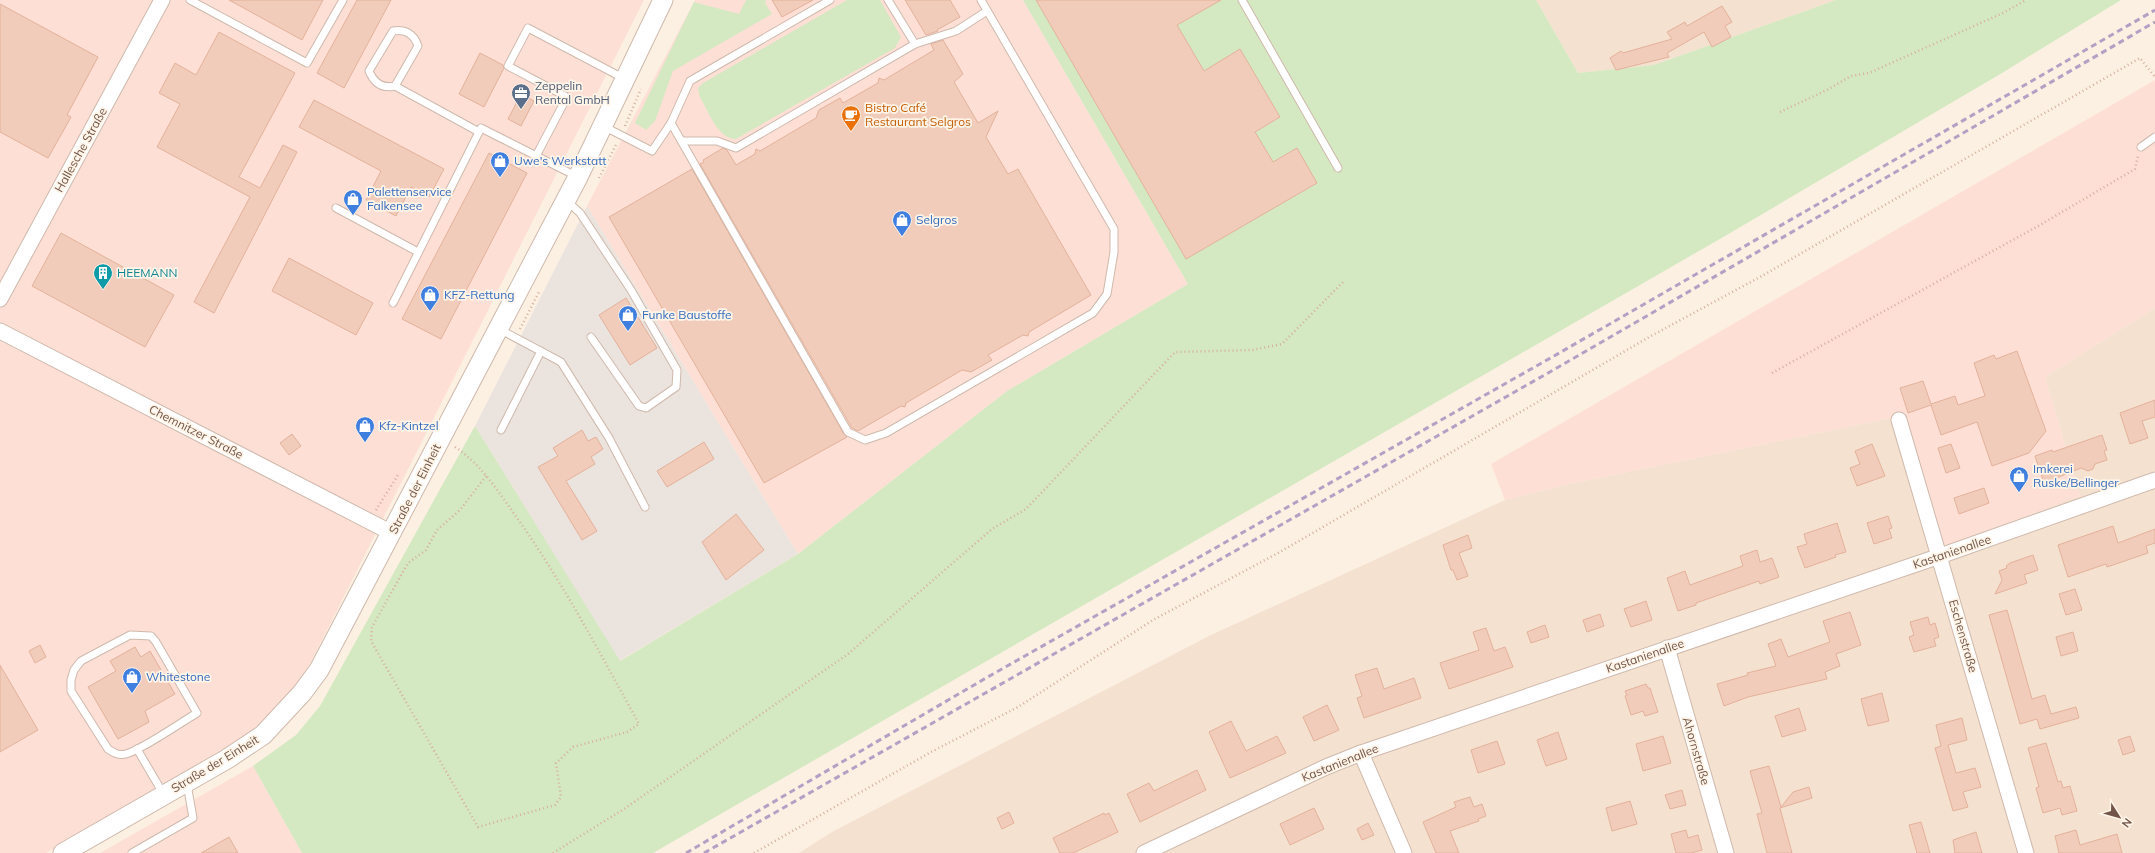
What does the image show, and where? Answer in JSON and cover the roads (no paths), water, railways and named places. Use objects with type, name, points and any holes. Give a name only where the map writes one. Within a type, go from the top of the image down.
[{"type":"street","name":"Hallesche Straße","points":[[0,299],[162,0]]},
{"type":"street","name":"Straße der Einheit","points":[[63,853],[227,759],[263,735],[302,693],[319,670],[578,177],[663,0]]},
{"type":"street","name":"Chemnitzer Straße","points":[[0,331],[392,533]]},
{"type":"street","name":"Eschenstraße","points":[[1899,420],[2026,853]]},
{"type":"street","name":"Kastanienallee","points":[[1144,853],[1326,767],[1361,753],[1940,556],[2155,480]]},
{"type":"street","name":"Ahornstraße","points":[[1667,648],[1726,853]]},
{"type":"street","points":[[1361,753],[1404,853]]},
{"type":"lane","points":[[190,0],[307,63],[343,0]]},
{"type":"lane","points":[[603,126],[652,151],[671,123],[690,82],[830,0]]},
{"type":"lane","points":[[888,0],[915,44]]},
{"type":"lane","points":[[671,123],[848,432],[864,440],[886,433],[1093,313],[1107,294],[1114,252],[1114,229],[981,0]]},
{"type":"lane","points":[[1242,0],[1338,168]]},
{"type":"lane","points":[[682,141],[716,140],[736,148],[915,44],[956,31],[987,11]]},
{"type":"lane","points":[[536,156],[567,97],[508,66],[528,28],[626,79]]},
{"type":"lane","points":[[395,86],[418,46],[410,34],[399,30],[393,31],[369,71],[376,82],[381,86],[395,86],[479,132]]},
{"type":"lane","points":[[393,303],[481,128],[578,177]]},
{"type":"lane","points":[[2141,147],[2155,137]]},
{"type":"lane","points":[[566,200],[580,213],[631,290],[677,370],[676,387],[646,408],[639,406],[591,337]]},
{"type":"lane","points":[[336,208],[418,252]]},
{"type":"lane","points":[[499,329],[561,362],[609,438],[645,507]]},
{"type":"lane","points":[[501,430],[540,351]]},
{"type":"lane","points":[[130,635],[151,636],[156,642],[197,713],[137,749],[126,754],[118,755],[108,749],[71,691],[71,680],[74,670],[81,661],[130,635]]},
{"type":"lane","points":[[137,749],[164,795]]},
{"type":"lane","points":[[132,853],[193,818],[186,782]]},
{"type":"railway","points":[[686,853],[986,678],[1554,356],[2155,10]]},
{"type":"railway","points":[[704,853],[1555,369],[2155,22]]},
{"type":"place","name":"Zeppelin Rental GmbH","points":[[521,110]]},
{"type":"place","name":"Bistro Café Restaurant Selgros","points":[[851,132]]},
{"type":"place","name":"Uwe's Werkstatt","points":[[500,178]]},
{"type":"place","name":"Palettenservice Falkensee","points":[[353,216]]},
{"type":"place","name":"Selgros","points":[[902,237]]},
{"type":"place","name":"HEEMANN","points":[[103,290]]},
{"type":"place","name":"KFZ-Rettung","points":[[430,312]]},
{"type":"place","name":"Funke Baustoffe","points":[[628,332]]},
{"type":"place","name":"Kfz-Kintzel","points":[[365,443]]},
{"type":"place","name":"Imkerei Ruske/Bellinger","points":[[2019,493]]},
{"type":"place","name":"Whitestone","points":[[132,694]]}]
